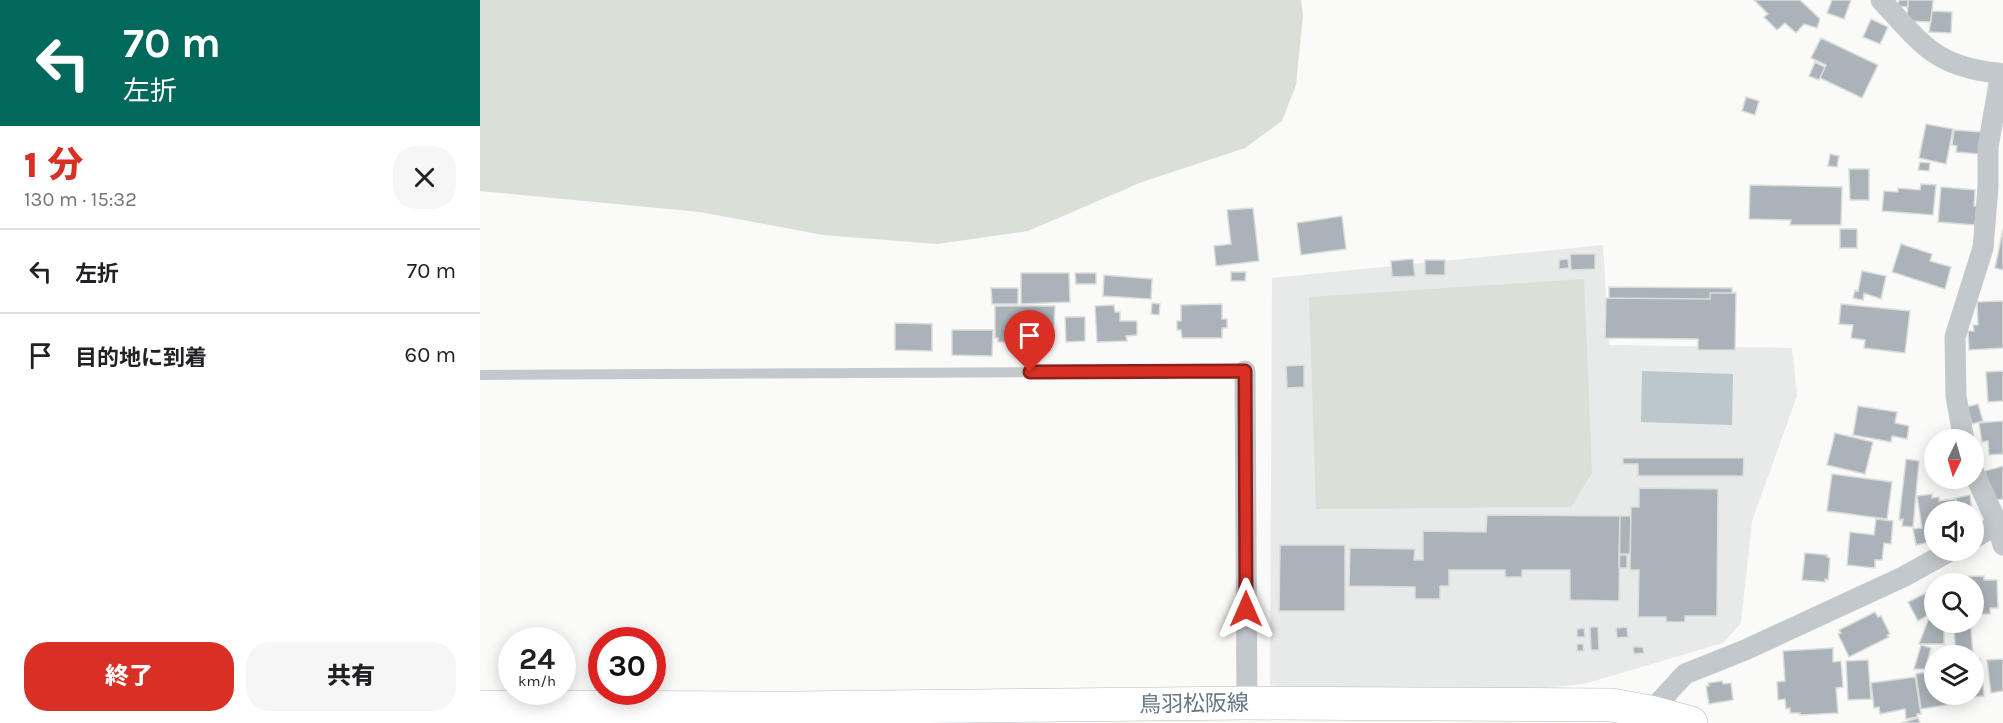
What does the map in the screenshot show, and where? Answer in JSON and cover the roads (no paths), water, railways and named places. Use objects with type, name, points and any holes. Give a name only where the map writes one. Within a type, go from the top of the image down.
[{"type":"main road","name":"鳥羽松阪線","points":[[480,707],[793,708],[1247,703],[1612,705],[1690,723]]},
{"type":"street","points":[[1881,0],[1921,43],[1937,56],[1972,71],[1998,73],[1999,84],[1988,147],[1988,188],[1983,248],[1955,337],[1956,396],[1962,429]]},
{"type":"street","points":[[1245,371],[1247,703]]},
{"type":"street","points":[[1982,489],[2001,530],[1984,535]]},
{"type":"street","points":[[1650,712],[1685,674],[1745,650],[1892,582],[1931,561]]},
{"type":"lane","points":[[480,375],[1245,371]]}]
